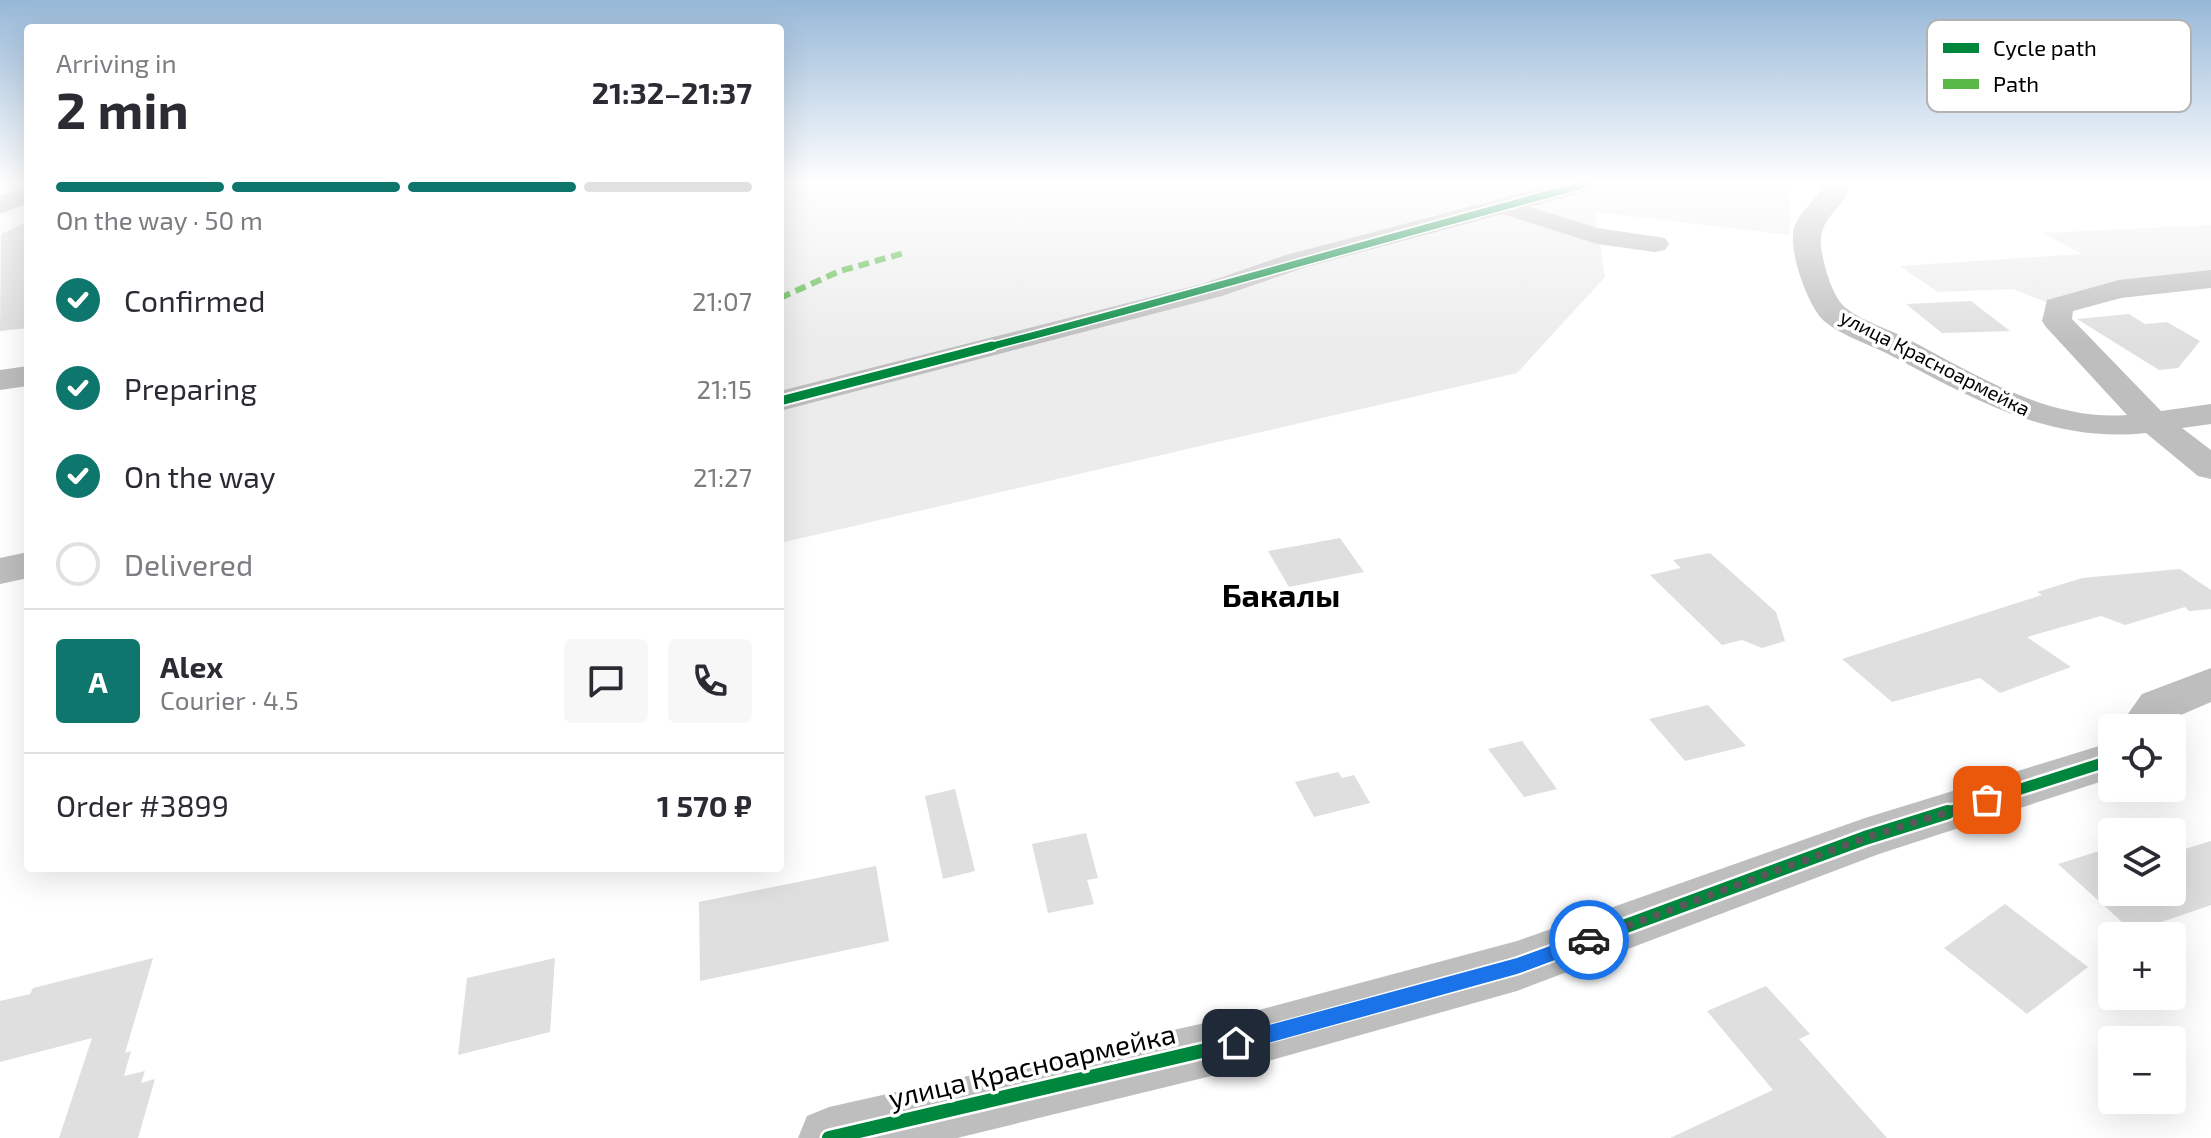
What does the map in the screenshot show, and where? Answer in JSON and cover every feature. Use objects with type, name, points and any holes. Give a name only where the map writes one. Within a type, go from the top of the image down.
[{"type":"street","points":[[784,400],[1212,290],[1296,261],[1391,236]]},
{"type":"street","points":[[1589,236],[1655,244]]},
{"type":"street","name":"улица Красноармейка","points":[[1807,236],[1819,292],[1834,314],[2024,412],[2068,423],[2121,427],[2211,414]]},
{"type":"street","points":[[2211,279],[2119,289],[2058,306],[2057,321],[2153,422],[2211,468]]},
{"type":"street","points":[[0,380],[24,377]]},
{"type":"street","points":[[0,571],[24,566]]},
{"type":"street","points":[[2152,714],[2158,706],[2211,684]]},
{"type":"street","name":"улица Красноармейка","points":[[829,1138],[1236,1043],[1517,966],[1865,838],[2098,764]]},
{"type":"shaded area","points":[[784,236],[1599,236],[1605,277],[1517,373],[784,542]]},
{"type":"shaded area","points":[[2049,236],[2211,236],[2211,284],[2054,305],[2013,289],[1938,292],[1900,266],[2082,254]]},
{"type":"building","points":[[1,236],[24,236],[24,328],[0,331]]},
{"type":"building","points":[[1971,301],[2010,331],[1942,333],[1906,304]]},
{"type":"building","points":[[2129,314],[2145,324],[2167,322],[2200,341],[2178,368],[2159,370],[2077,319]]},
{"type":"building","points":[[1340,538],[1364,572],[1289,587],[1268,551]]},
{"type":"building","points":[[1710,553],[1776,612],[1785,641],[1762,648],[1742,640],[1722,645],[1650,575],[1681,568],[1673,560]]},
{"type":"building","points":[[2180,569],[2211,590],[2211,609],[2189,611],[2185,607],[2125,625],[2101,616],[2027,637],[2071,667],[2000,693],[1980,678],[1892,702],[1842,659],[2042,595],[2037,592],[2082,578]]},
{"type":"building","points":[[1708,705],[1746,746],[1685,761],[1649,719]]},
{"type":"building","points":[[1522,741],[1557,789],[1524,797],[1488,749]]},
{"type":"building","points":[[1338,772],[1342,778],[1354,775],[1370,803],[1314,817],[1295,782]]},
{"type":"building","points":[[955,789],[975,871],[943,879],[925,796]]},
{"type":"building","points":[[1086,833],[1098,878],[1087,880],[1094,904],[1048,913],[1032,844]]},
{"type":"building","points":[[2211,841],[2211,905],[2162,922],[2122,922],[2104,906],[2186,906],[2186,849]]},
{"type":"building","points":[[2098,851],[2098,900],[2058,864]]},
{"type":"building","points":[[876,866],[889,941],[700,981],[699,902]]},
{"type":"building","points":[[2005,904],[2088,967],[2027,1014],[1944,948]]},
{"type":"building","points":[[153,958],[125,1053],[131,1051],[124,1076],[145,1071],[141,1083],[155,1079],[138,1138],[59,1138],[92,1038],[0,1062],[0,1001],[30,994],[33,988]]},
{"type":"building","points":[[555,958],[550,1032],[458,1055],[467,978]]},
{"type":"building","points":[[1766,986],[1810,1034],[1799,1039],[1887,1138],[1670,1138],[1773,1090],[1707,1011]]},
{"type":"marked path","points":[[784,296],[840,271],[904,253]]},
{"type":"cycle path","points":[[784,400],[1212,290],[1296,261],[1390,236]]},
{"type":"cycle path","points":[[829,1138],[1236,1043],[1517,966],[1865,838],[2098,764]]},
{"type":"way so far","points":[[1589,940],[1865,838],[1987,800]]},
{"type":"district","name":"Бакалы","points":[[1281,596]]},
{"type":"route","points":[[1236,1043],[1517,966],[1589,940]]}]
